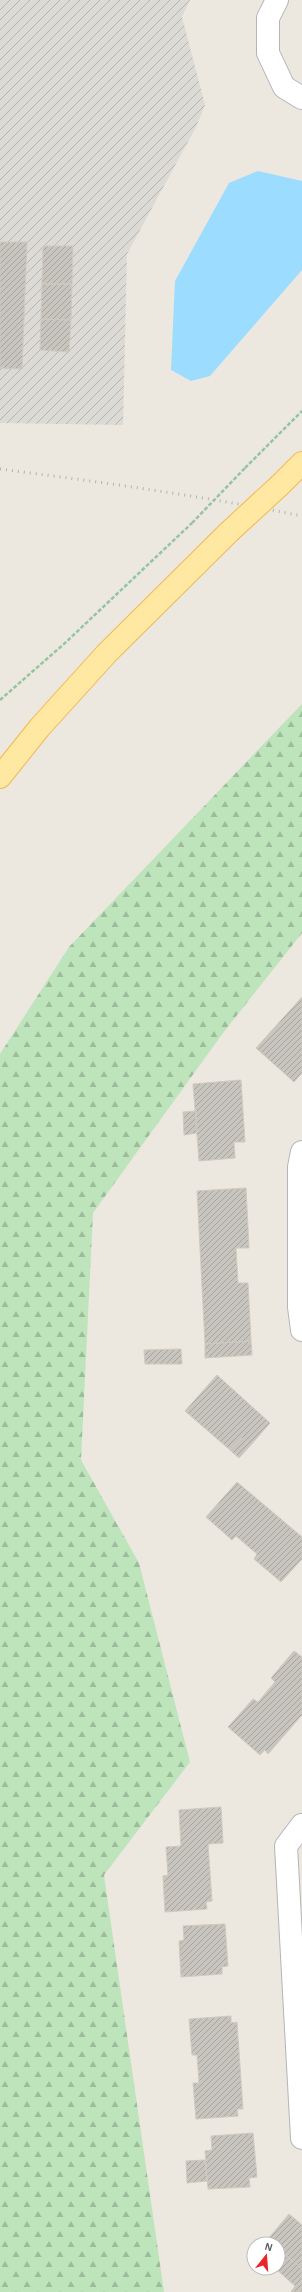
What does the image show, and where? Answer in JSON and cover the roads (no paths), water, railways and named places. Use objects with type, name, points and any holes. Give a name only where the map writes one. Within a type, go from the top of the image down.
[{"type":"main road","points":[[0,777],[40,727],[107,653],[229,532],[302,463]]},
{"type":"street","points":[[277,0],[268,18],[268,52],[284,87],[302,98]]},
{"type":"street","points":[[302,1152],[298,1167],[299,1307],[302,1330]]},
{"type":"street","points":[[302,1825],[286,1846],[302,2138]]},
{"type":"water","points":[[258,171],[302,181],[302,270],[210,376],[191,381],[171,370],[175,281],[229,183]]},
{"type":"railway","points":[[0,469],[151,490],[302,516]]}]
